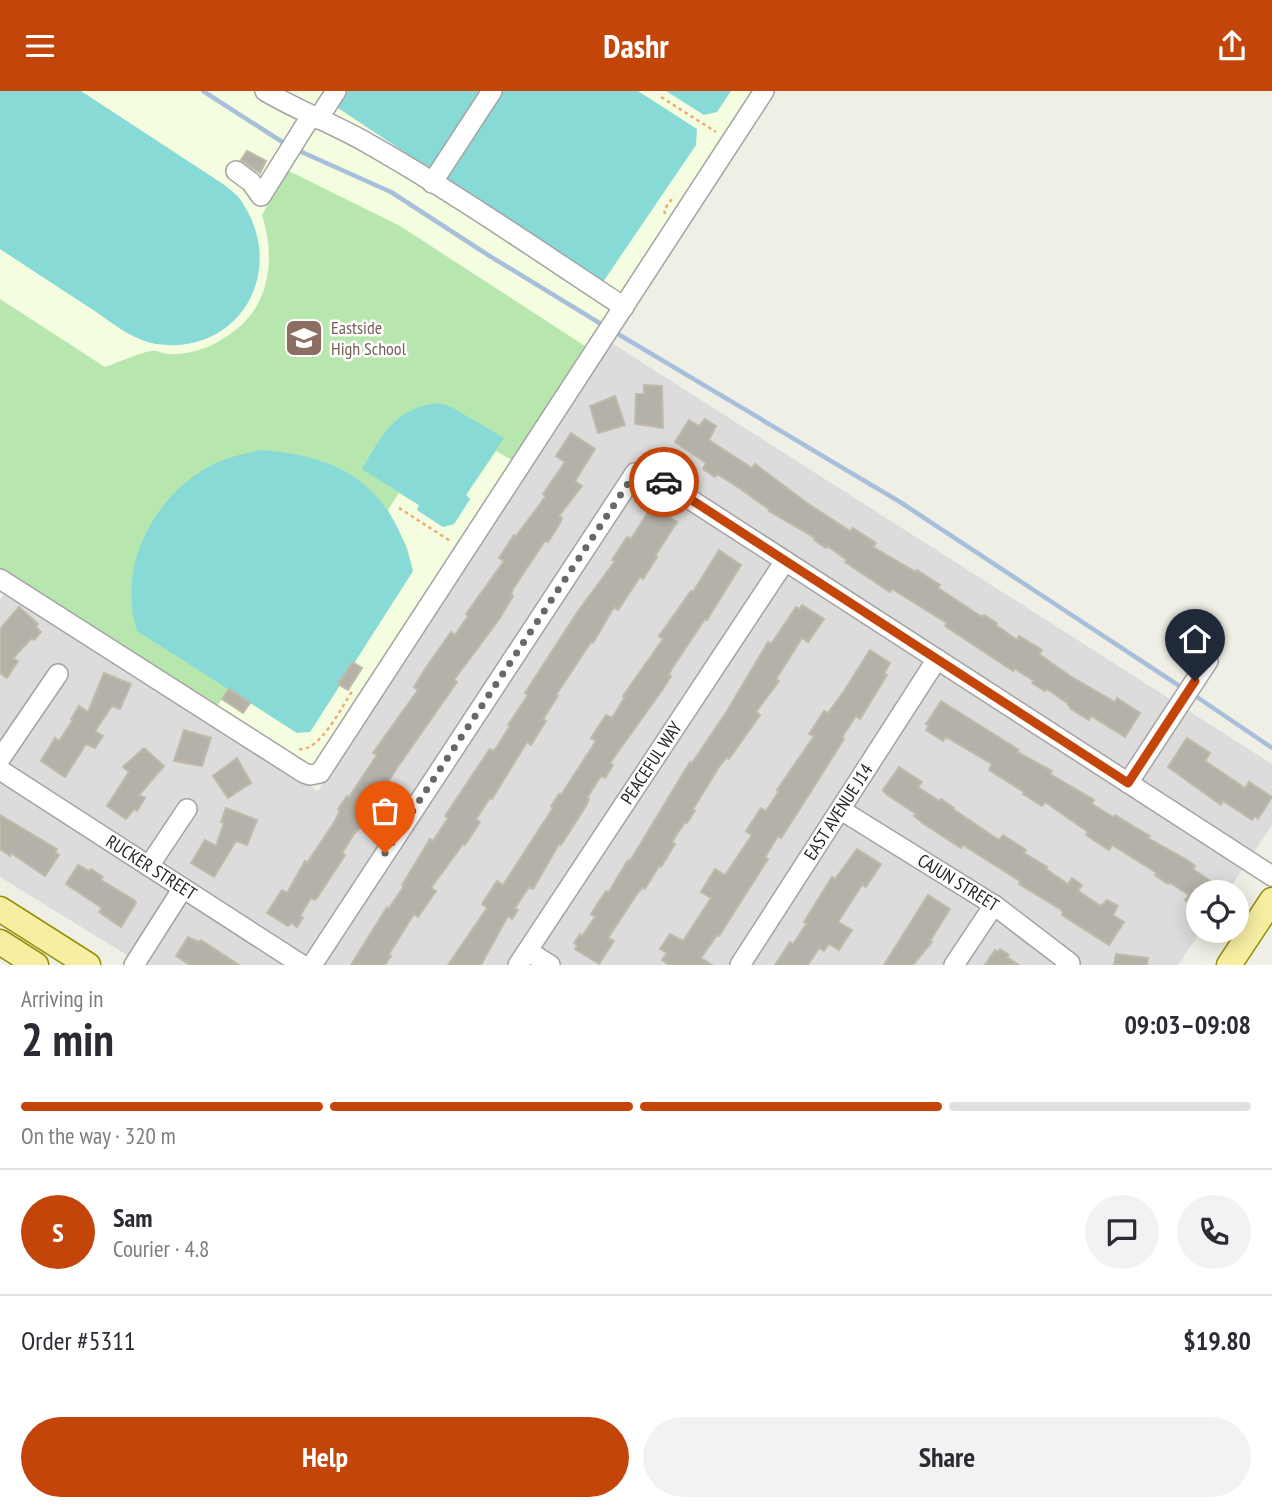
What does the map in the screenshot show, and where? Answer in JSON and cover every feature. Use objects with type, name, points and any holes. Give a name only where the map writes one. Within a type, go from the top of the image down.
[{"type":"main road","points":[[1229,965],[1272,899]]},
{"type":"main road","points":[[0,909],[88,965]]},
{"type":"main road","points":[[0,942],[36,965]]},
{"type":"street","points":[[265,91],[367,143],[624,307]]},
{"type":"street","points":[[236,171],[251,182],[261,196],[314,117],[336,91]]},
{"type":"street","points":[[432,183],[492,91]]},
{"type":"street","points":[[0,579],[304,773],[310,775],[320,772],[765,91]]},
{"type":"street","points":[[312,965],[635,473],[657,478],[1272,876]]},
{"type":"street","name":"PEACEFUL WAY","points":[[523,958],[785,561]]},
{"type":"street","name":"EAST AVENUE J14","points":[[740,965],[937,659]]},
{"type":"street","points":[[1128,783],[1208,661]]},
{"type":"street","points":[[0,759],[58,674]]},
{"type":"street","name":"RUCKER STREET","points":[[0,770],[302,965]]},
{"type":"street","points":[[149,866],[187,809]]},
{"type":"street","name":"CAJUN STREET","points":[[841,810],[994,905],[1070,963]]},
{"type":"street","points":[[134,965],[183,888]]},
{"type":"street","points":[[954,965],[994,905]]},
{"type":"street","points":[[523,958],[550,965]]},
{"type":"path","points":[[661,97],[716,132]]},
{"type":"path","points":[[297,748],[308,749],[319,741],[356,685]]},
{"type":"shaded area","name":"Eastside High School","points":[[0,91],[770,91],[317,784],[0,586]]},
{"type":"shaded area","points":[[0,91],[81,91],[236,195],[255,228],[260,255],[257,280],[247,303],[232,323],[211,337],[185,344],[147,342],[122,329],[0,249]]},
{"type":"shaded area","points":[[345,91],[486,91],[433,171],[335,106]]},
{"type":"shaded area","points":[[500,91],[638,91],[697,129],[696,145],[601,285],[442,180]]},
{"type":"shaded area","points":[[666,91],[731,91],[717,112],[704,115]]},
{"type":"shaded area","points":[[610,342],[1272,764],[1272,825],[1235,880],[1186,880],[1186,943],[1193,943],[1178,965],[143,965],[0,877],[0,600],[5,592],[318,791]]},
{"type":"shaded area","points":[[440,403],[504,438],[466,495],[470,499],[454,524],[443,527],[417,510],[419,505],[362,469],[384,434],[401,416],[412,410]]},
{"type":"shaded area","points":[[261,450],[317,460],[340,469],[361,482],[378,498],[392,518],[404,542],[413,571],[310,732],[297,733],[137,631],[133,615],[132,584],[135,562],[152,522],[164,504],[179,488],[214,464]]},
{"type":"green space","points":[[287,170],[400,226],[585,346],[512,460],[496,451],[466,495],[470,499],[454,524],[443,527],[417,510],[419,505],[399,493],[388,510],[407,547],[413,571],[310,732],[229,689],[215,709],[0,572],[0,299],[105,367],[151,351],[176,354],[210,346],[239,327],[260,300],[266,284],[269,250],[262,215]]},
{"type":"building","points":[[247,151],[266,161],[260,173],[241,160]]},
{"type":"building","points":[[644,385],[662,386],[663,428],[635,424],[636,394],[644,394]]},
{"type":"building","points":[[615,396],[625,425],[598,433],[590,406]]},
{"type":"building","points":[[705,419],[716,426],[709,440],[752,468],[755,464],[807,503],[850,531],[853,528],[876,543],[873,547],[916,572],[917,570],[940,585],[938,588],[982,617],[984,615],[997,623],[996,625],[1017,640],[1019,636],[1042,650],[1039,654],[1070,676],[1115,702],[1117,698],[1140,713],[1125,737],[1091,716],[1089,720],[1071,709],[1047,689],[1045,691],[1032,683],[1034,681],[1015,669],[1013,671],[945,626],[947,623],[892,589],[890,592],[845,562],[847,560],[827,546],[826,548],[814,540],[815,538],[769,511],[722,477],[717,474],[715,477],[703,469],[706,463],[675,442],[689,420],[699,426]]},
{"type":"building","points":[[571,433],[595,449],[575,481],[582,486],[559,516],[562,518],[548,542],[545,541],[513,589],[513,596],[500,618],[454,680],[457,682],[384,788],[387,790],[354,834],[342,853],[345,855],[319,895],[315,900],[311,898],[297,927],[291,923],[288,926],[267,913],[282,890],[287,893],[305,861],[307,863],[335,821],[340,810],[338,809],[377,755],[373,753],[418,690],[414,687],[425,669],[451,632],[455,635],[468,616],[466,614],[504,561],[499,558],[514,535],[516,536],[546,496],[543,494],[565,462],[556,456]]},
{"type":"building","points":[[656,508],[677,522],[655,556],[657,557],[618,610],[614,607],[593,643],[591,642],[556,695],[558,696],[543,719],[546,721],[531,745],[527,742],[492,799],[490,798],[476,819],[480,822],[465,845],[463,844],[431,888],[436,891],[418,917],[414,914],[385,965],[351,965],[387,907],[389,908],[404,886],[402,885],[430,839],[433,841],[448,818],[445,816],[475,771],[490,749],[493,751],[496,748],[528,695],[525,693],[576,614],[615,561],[612,560],[627,537],[631,539],[650,509],[654,511]]},
{"type":"building","points":[[719,550],[741,565],[707,620],[705,619],[671,670],[671,676],[663,689],[610,763],[613,765],[605,778],[602,776],[599,779],[587,798],[589,799],[586,806],[561,845],[559,844],[533,889],[529,887],[515,908],[518,910],[512,919],[508,916],[481,965],[448,965],[487,908],[482,904],[497,881],[503,885],[553,808],[551,806],[596,741],[591,738],[606,715],[612,718],[625,697],[623,696],[663,639],[659,636],[691,591],[693,592]]},
{"type":"building","points":[[802,605],[824,619],[808,642],[802,638],[776,679],[779,681],[756,712],[760,715],[729,759],[727,757],[719,767],[693,809],[695,811],[672,842],[675,844],[661,867],[659,866],[645,889],[643,887],[635,897],[608,938],[614,941],[599,964],[575,949],[577,945],[574,943],[595,917],[591,914],[606,891],[608,893],[628,860],[630,861],[768,642],[771,644],[796,607],[800,609]]},
{"type":"building","points":[[19,607],[38,624],[36,627],[41,632],[13,658],[18,661],[7,678],[0,673],[0,629]]},
{"type":"building","points":[[870,650],[890,663],[884,674],[887,675],[860,719],[856,716],[842,737],[844,739],[781,838],[778,836],[765,857],[768,859],[719,936],[717,935],[701,958],[712,965],[669,965],[662,960],[667,953],[660,949],[670,934],[683,941],[711,898],[701,892],[715,869],[725,875],[752,835],[746,831],[761,808],[766,811],[814,736],[809,734],[824,711],[828,713],[844,691]]},
{"type":"building","points":[[353,662],[362,668],[348,690],[338,684]]},
{"type":"building","points":[[104,673],[131,684],[120,709],[112,706],[95,731],[103,736],[95,748],[86,744],[65,777],[41,761],[55,738],[59,741],[79,706],[88,712]]},
{"type":"building","points":[[229,689],[250,703],[243,713],[222,699]]},
{"type":"building","points":[[941,701],[1019,750],[1017,752],[1052,771],[1050,774],[1094,800],[1092,804],[1113,817],[1115,815],[1150,836],[1148,838],[1189,861],[1195,866],[1193,869],[1209,880],[1186,880],[1186,893],[1169,882],[1168,884],[1155,875],[1157,873],[1112,845],[1109,850],[1086,835],[1088,832],[1045,802],[1042,806],[1023,794],[1024,792],[989,770],[992,764],[946,737],[943,741],[926,730],[929,726],[926,724]]},
{"type":"building","points":[[184,730],[211,738],[202,766],[174,761]]},
{"type":"building","points":[[1187,738],[1210,753],[1205,761],[1245,788],[1249,782],[1272,797],[1258,819],[1255,816],[1252,820],[1223,801],[1221,805],[1168,767]]},
{"type":"building","points":[[144,748],[164,766],[139,795],[145,798],[137,811],[134,809],[126,819],[107,806],[129,772],[123,767]]},
{"type":"building","points":[[237,758],[251,783],[228,798],[213,776]]},
{"type":"building","points":[[899,767],[922,782],[918,787],[939,801],[941,799],[999,840],[1003,835],[1068,884],[1072,878],[1082,885],[1078,891],[1101,906],[1107,900],[1118,906],[1113,915],[1124,922],[1109,945],[1062,915],[1060,909],[1019,884],[1020,881],[924,824],[914,816],[916,814],[886,794],[883,790]]},
{"type":"building","points":[[226,808],[257,820],[247,845],[236,841],[214,877],[191,863],[205,840],[216,846]]},
{"type":"building","points":[[0,815],[57,849],[55,852],[59,855],[45,876],[11,853],[10,856],[0,849]]},
{"type":"building","points":[[857,849],[881,864],[866,887],[862,885],[838,922],[852,930],[839,950],[829,944],[824,951],[819,948],[808,965],[775,965],[807,923],[804,922],[832,877],[835,879]]},
{"type":"building","points":[[78,865],[89,871],[91,869],[103,877],[101,880],[134,900],[136,903],[121,927],[99,912],[102,908],[66,884]]},
{"type":"building","points":[[928,895],[950,909],[930,941],[932,942],[913,965],[884,965]]},
{"type":"building","points":[[188,937],[199,942],[201,940],[239,965],[190,965],[176,956]]},
{"type":"building","points":[[1000,949],[1019,965],[985,965],[995,950],[998,952]]},
{"type":"building","points":[[1116,954],[1148,958],[1147,965],[1114,965]]},
{"type":"waterway","points":[[203,91],[287,145]]},
{"type":"waterway","points":[[295,149],[391,192],[606,327]]},
{"type":"waterway","points":[[613,331],[900,502],[1184,689]]},
{"type":"waterway","points":[[1191,693],[1272,748]]},
{"type":"way so far","points":[[385,853],[635,473],[664,482]]},
{"type":"place","name":"Eastside High School","points":[[304,338]]},
{"type":"route","points":[[664,482],[1128,783],[1195,681]]}]
